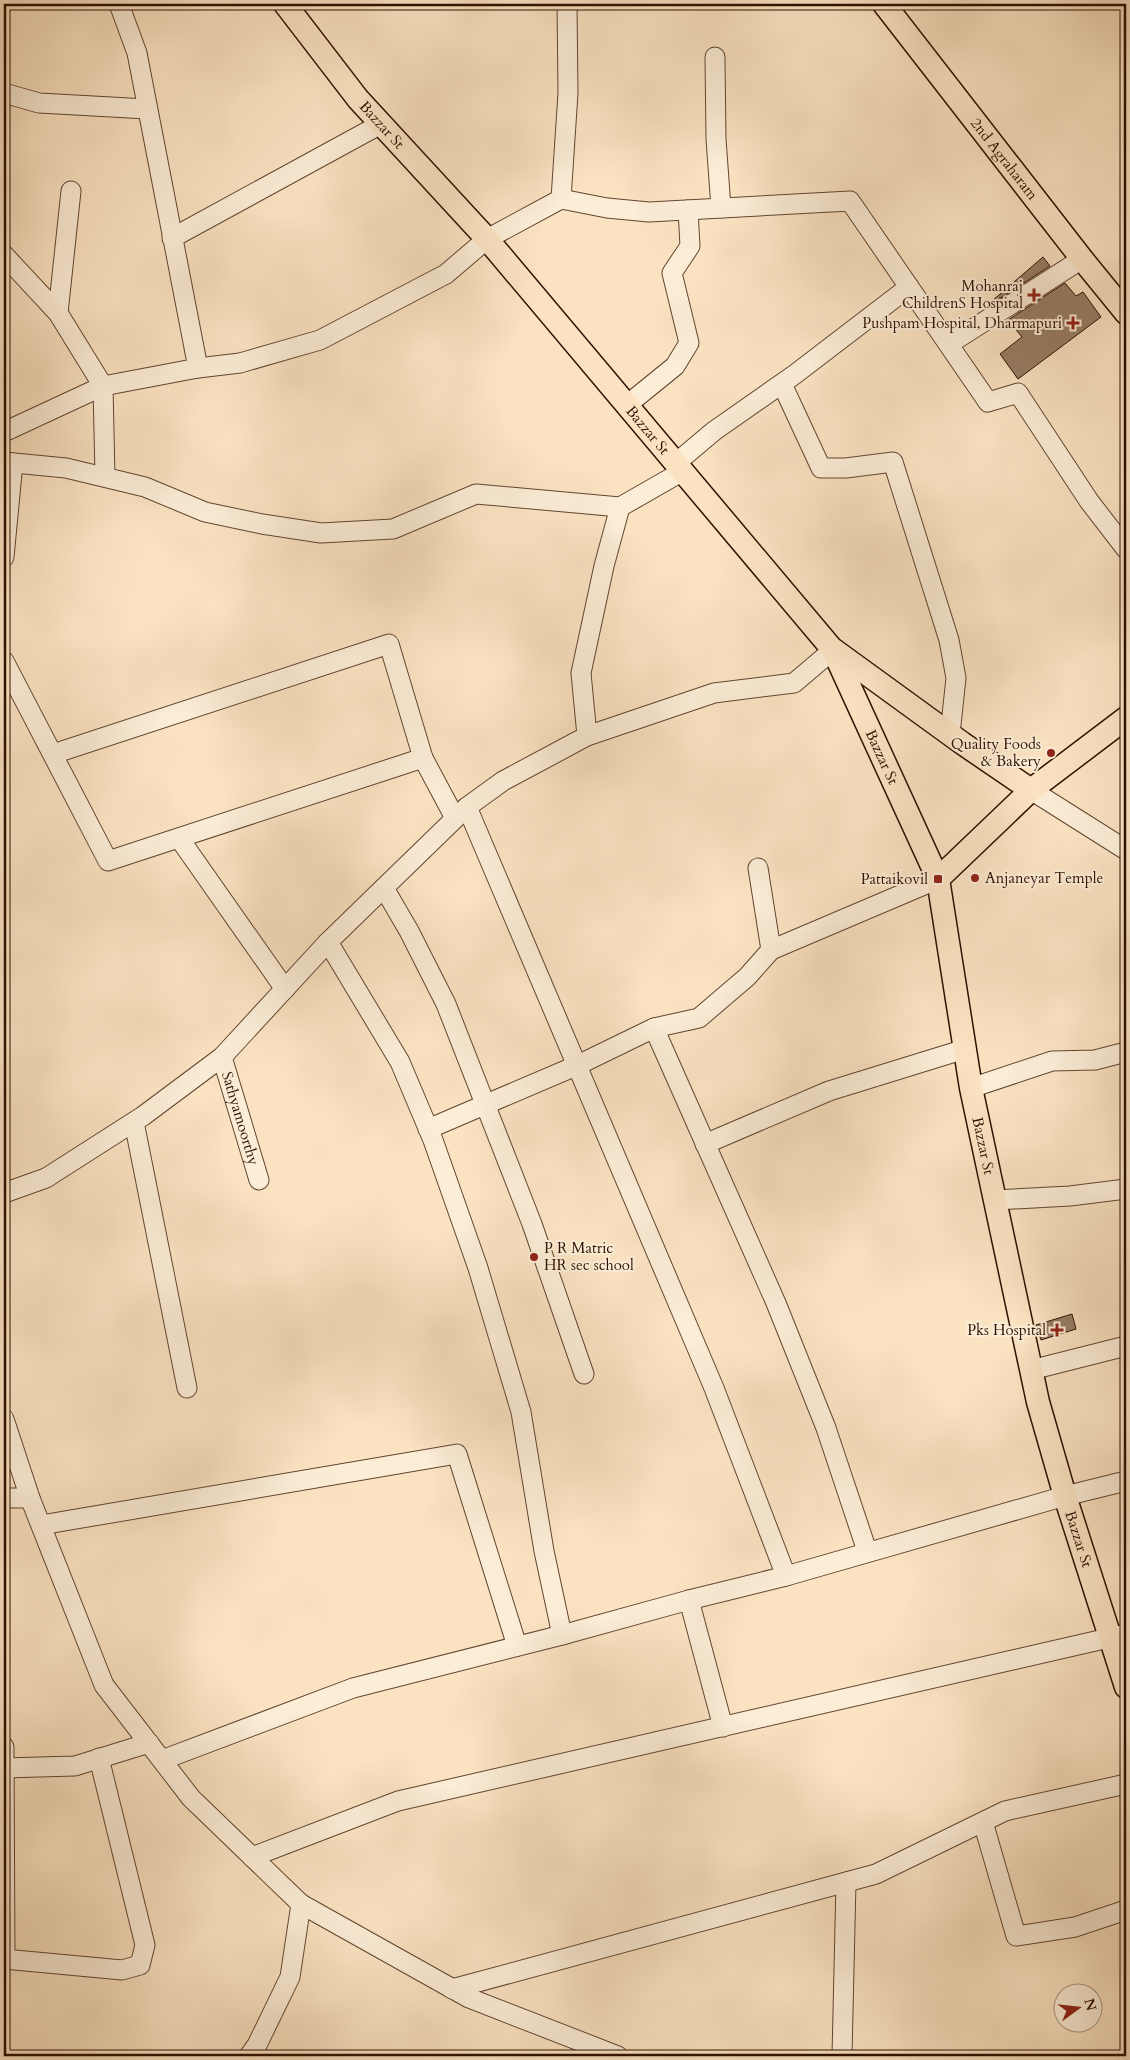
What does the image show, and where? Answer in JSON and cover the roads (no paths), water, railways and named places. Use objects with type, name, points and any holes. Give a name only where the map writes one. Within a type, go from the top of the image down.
[{"type":"main road","name":"Bazzar St","points":[[285,4],[358,100],[487,240],[833,650],[938,879],[971,1088],[1038,1402],[1065,1496],[1118,1636],[1126,1687]]},
{"type":"main road","name":"2nd Agraharam","points":[[884,4],[1126,313]]},
{"type":"main road","points":[[833,650],[1031,790]]},
{"type":"main road","points":[[938,879],[1031,790],[1126,718]]},
{"type":"street","points":[[118,4],[137,53],[198,368]]},
{"type":"street","points":[[561,199],[568,93],[567,4]]},
{"type":"street","points":[[715,57],[716,139],[721,208]]},
{"type":"street","points":[[4,93],[39,103],[147,109]]},
{"type":"street","points":[[172,238],[381,124]]},
{"type":"street","points":[[58,313],[71,191]]},
{"type":"street","points":[[4,432],[103,386],[198,368],[240,363],[320,340],[446,274],[487,240],[561,199],[607,208],[649,212],[850,201],[988,402],[1018,393],[1090,501],[1126,549]]},
{"type":"street","points":[[627,405],[675,366],[689,343],[672,273],[690,246],[688,210]]},
{"type":"street","points":[[4,256],[58,313],[103,386],[105,477]]},
{"type":"street","points":[[949,344],[1082,259]]},
{"type":"street","points":[[4,557],[8,463],[66,468],[145,487],[205,512],[262,524],[321,532],[393,529],[476,494],[620,507],[680,467],[714,431],[782,384],[910,287]]},
{"type":"street","points":[[782,384],[821,468],[846,468],[893,462],[950,640],[956,678],[950,734]]},
{"type":"street","points":[[587,736],[581,673],[604,566],[620,507]]},
{"type":"street","points":[[53,754],[390,644],[423,758],[461,812],[578,1065],[714,1388],[786,1576]]},
{"type":"street","points":[[4,1194],[46,1178],[134,1122],[222,1057],[328,942],[461,812],[503,781],[587,736],[714,694],[794,683],[833,650]]},
{"type":"street","points":[[4,661],[108,861],[423,758]]},
{"type":"street","points":[[1031,790],[1126,850]]},
{"type":"street","points":[[179,838],[285,989]]},
{"type":"street","points":[[758,868],[771,950]]},
{"type":"street","points":[[428,1129],[578,1065],[654,1028],[699,1018],[747,977],[771,950],[938,879]]},
{"type":"street","points":[[384,888],[409,931],[446,1004],[532,1224],[584,1374]]},
{"type":"street","points":[[328,942],[400,1062],[428,1129],[478,1268],[521,1412],[544,1551],[562,1635]]},
{"type":"street","points":[[654,1028],[776,1303],[819,1410],[867,1551]]},
{"type":"street","points":[[705,1144],[829,1091],[965,1049]]},
{"type":"street","points":[[971,1088],[1052,1061],[1095,1060],[1126,1052]]},
{"type":"street","name":"Sathyamoorthy","points":[[222,1057],[260,1180]]},
{"type":"street","points":[[134,1122],[187,1388]]},
{"type":"street","points":[[995,1200],[1070,1196],[1126,1189]]},
{"type":"street","points":[[1031,1370],[1126,1346]]},
{"type":"street","points":[[4,1419],[30,1498],[104,1685],[191,1798],[301,1904],[469,1998],[616,2056]]},
{"type":"street","points":[[41,1525],[457,1454],[517,1646]]},
{"type":"street","points":[[162,1760],[353,1688],[786,1576],[867,1551],[1126,1481]]},
{"type":"street","points":[[4,1498],[30,1498]]},
{"type":"street","points":[[689,1600],[723,1727]]},
{"type":"street","points":[[252,1857],[398,1801],[1118,1636]]},
{"type":"street","points":[[4,1768],[75,1766],[149,1743]]},
{"type":"street","points":[[4,1747],[4,1959],[122,1970],[140,1965],[144,1945],[100,1758]]},
{"type":"street","points":[[452,1988],[876,1874],[1005,1811],[1126,1784]]},
{"type":"street","points":[[983,1822],[1016,1936],[1075,1927],[1126,1910]]},
{"type":"street","points":[[842,2056],[846,1882]]},
{"type":"street","points":[[248,2056],[257,2045],[290,1977],[301,1904]]},
{"type":"place","name":"Mohanraj ChildrenS Hospital","points":[[1034,295]]},
{"type":"place","name":"Pushpam Hospital, Dharmapuri","points":[[1073,323]]},
{"type":"place","name":"Quality Foods & Bakery","points":[[1051,753]]},
{"type":"place","name":"Anjaneyar Temple","points":[[975,878]]},
{"type":"place","name":"Pattaikovil","points":[[938,879]]},
{"type":"place","name":"P R Matric HR sec school","points":[[534,1257]]},
{"type":"place","name":"Pks Hospital","points":[[1057,1330]]}]
